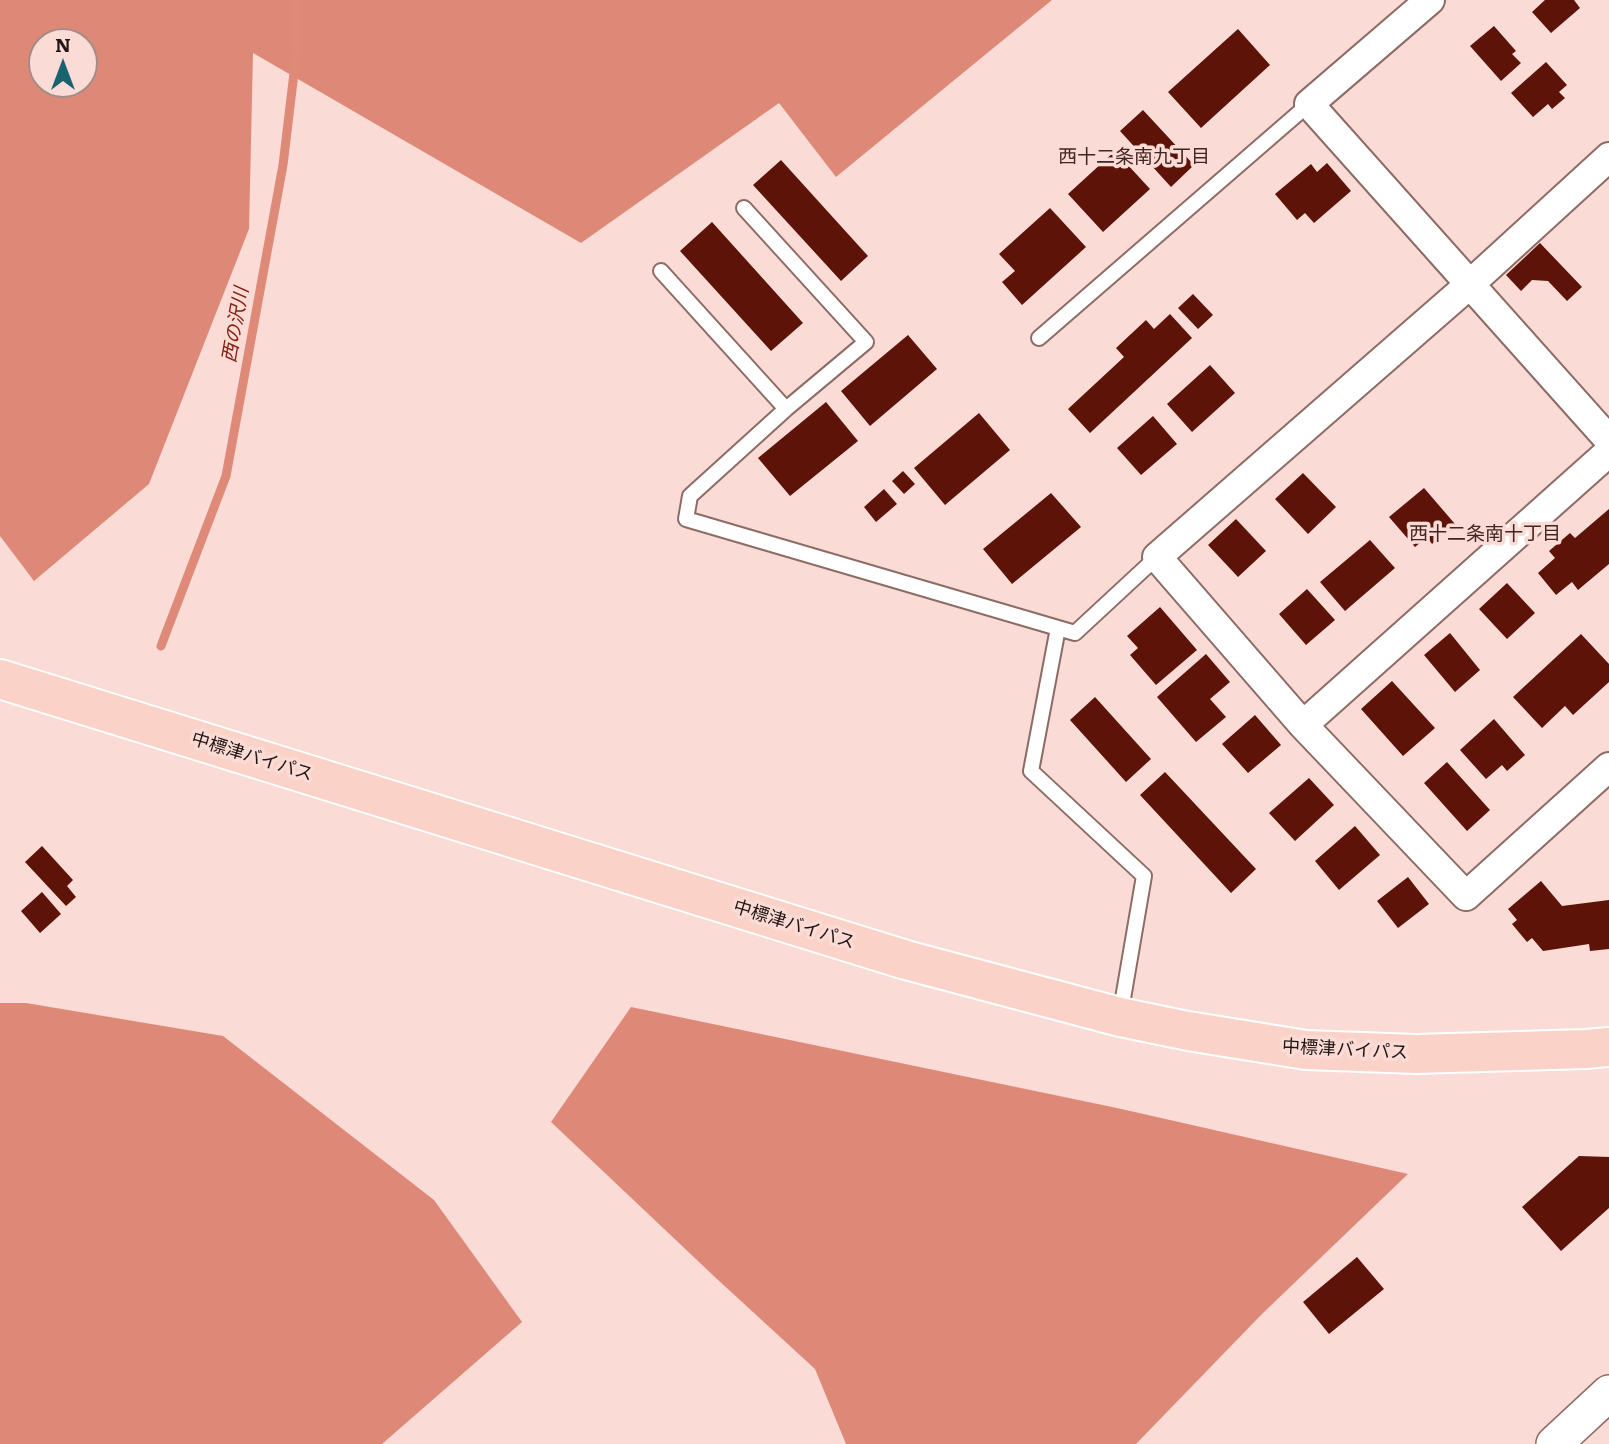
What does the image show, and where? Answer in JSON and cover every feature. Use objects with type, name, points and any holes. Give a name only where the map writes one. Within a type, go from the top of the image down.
[{"type":"highway","name":"中標津バイパス","points":[[0,679],[906,960],[1120,1017],[1306,1050],[1416,1054],[1609,1047]]},
{"type":"street","points":[[1430,0],[1309,104],[1609,440]]},
{"type":"street","points":[[1609,157],[1469,285],[1157,557],[1303,725],[1466,896],[1609,767]]},
{"type":"street","points":[[1303,725],[1609,453]]},
{"type":"street","points":[[1554,1444],[1609,1394]]},
{"type":"lane","points":[[1039,338],[1309,104]]},
{"type":"lane","points":[[744,208],[866,342],[786,409],[690,496],[686,519],[1075,633],[1157,557]]},
{"type":"lane","points":[[661,271],[786,409]]},
{"type":"lane","points":[[1058,628],[1031,771],[1144,876],[1120,1017]]},
{"type":"shaded area","points":[[0,0],[1052,0],[836,177],[779,103],[581,243],[253,53],[249,229],[149,484],[34,581],[0,536]]},
{"type":"shaded area","points":[[0,1003],[26,1003],[223,1036],[434,1200],[522,1322],[382,1444],[0,1444]]},
{"type":"shaded area","points":[[631,1007],[1117,1108],[1408,1174],[1262,1314],[1136,1444],[846,1444],[815,1369],[551,1122]]},
{"type":"building","points":[[1545,0],[1574,0],[1580,8],[1551,33],[1532,12]]},
{"type":"building","points":[[1494,26],[1516,51],[1512,54],[1521,63],[1501,81],[1470,46]]},
{"type":"building","points":[[1238,29],[1270,65],[1201,128],[1168,92]]},
{"type":"building","points":[[1546,62],[1567,85],[1559,92],[1565,98],[1552,109],[1548,104],[1533,117],[1511,93]]},
{"type":"building","points":[[1143,110],[1194,165],[1171,187],[1120,131]]},
{"type":"building","points":[[1115,151],[1150,189],[1103,232],[1068,194]]},
{"type":"building","points":[[781,160],[868,256],[841,281],[753,185]]},
{"type":"building","points":[[1327,163],[1351,191],[1314,223],[1305,213],[1297,220],[1275,194],[1311,164],[1317,172]]},
{"type":"building","points":[[1050,208],[1086,247],[1022,305],[1002,282],[1015,271],[999,254]]},
{"type":"building","points":[[712,222],[803,323],[771,351],[680,251]]},
{"type":"building","points":[[1540,243],[1582,287],[1567,301],[1548,281],[1532,280],[1521,291],[1506,275]]},
{"type":"building","points":[[1193,294],[1213,315],[1198,329],[1178,308]]},
{"type":"building","points":[[1170,314],[1192,338],[1090,433],[1068,409],[1124,357],[1116,348],[1146,320],[1154,329]]},
{"type":"building","points":[[908,335],[937,369],[870,426],[841,391]]},
{"type":"building","points":[[1210,365],[1235,393],[1192,432],[1167,404]]},
{"type":"building","points":[[826,402],[858,441],[790,496],[758,458]]},
{"type":"building","points":[[979,413],[1010,450],[945,505],[914,468]]},
{"type":"building","points":[[1153,416],[1177,444],[1141,475],[1117,448]]},
{"type":"building","points":[[903,471],[915,484],[904,494],[892,481]]},
{"type":"building","points":[[1303,473],[1336,507],[1308,534],[1275,499]]},
{"type":"building","points":[[1424,488],[1455,524],[1432,544],[1427,537],[1415,547],[1389,517]]},
{"type":"building","points":[[884,489],[897,504],[876,522],[864,507]]},
{"type":"building","points":[[1051,493],[1081,527],[1012,584],[983,549]]},
{"type":"building","points":[[1609,509],[1609,564],[1578,590],[1572,582],[1556,595],[1538,573],[1555,558],[1549,551],[1570,533],[1575,538]]},
{"type":"building","points":[[1236,519],[1266,551],[1238,577],[1208,545]]},
{"type":"building","points":[[1370,540],[1395,568],[1345,611],[1320,582]]},
{"type":"building","points":[[1507,583],[1535,613],[1507,639],[1479,609]]},
{"type":"building","points":[[1307,589],[1335,620],[1306,645],[1279,614]]},
{"type":"building","points":[[1160,607],[1197,650],[1156,685],[1130,655],[1138,648],[1127,636]]},
{"type":"building","points":[[1450,633],[1480,670],[1455,692],[1424,655]]},
{"type":"building","points":[[1581,634],[1609,664],[1609,682],[1573,715],[1565,706],[1542,728],[1513,697]]},
{"type":"building","points":[[1206,654],[1230,682],[1210,699],[1226,717],[1196,742],[1157,697]]},
{"type":"building","points":[[1392,681],[1435,728],[1403,756],[1361,709]]},
{"type":"building","points":[[1095,697],[1151,759],[1126,782],[1070,720]]},
{"type":"building","points":[[1255,715],[1281,745],[1248,773],[1222,744]]},
{"type":"building","points":[[1494,719],[1525,755],[1507,771],[1502,765],[1486,779],[1460,750]]},
{"type":"building","points":[[1447,762],[1490,810],[1467,831],[1424,783]]},
{"type":"building","points":[[1165,772],[1256,869],[1231,893],[1140,795]]},
{"type":"building","points":[[1309,778],[1334,805],[1295,841],[1269,813]]},
{"type":"building","points":[[1355,826],[1380,855],[1339,890],[1315,861]]},
{"type":"building","points":[[42,846],[73,880],[67,886],[76,897],[66,906],[25,862]]},
{"type":"building","points":[[1408,877],[1429,904],[1398,928],[1377,901]]},
{"type":"building","points":[[1541,881],[1562,906],[1609,900],[1609,949],[1590,951],[1589,944],[1543,951],[1532,938],[1527,942],[1512,924],[1517,920],[1508,909]]},
{"type":"building","points":[[42,892],[61,914],[40,933],[21,911]]},
{"type":"building","points":[[1579,1156],[1609,1157],[1609,1208],[1561,1251],[1522,1207]]},
{"type":"building","points":[[1357,1257],[1384,1289],[1329,1334],[1303,1302]]},
{"type":"waterway","name":"西の沢川","points":[[161,646],[226,476],[283,165],[297,48],[297,0]]},
{"type":"district","name":"西十二条南九丁目","points":[[1134,157]]},
{"type":"district","name":"西十二条南十丁目","points":[[1485,534]]}]
